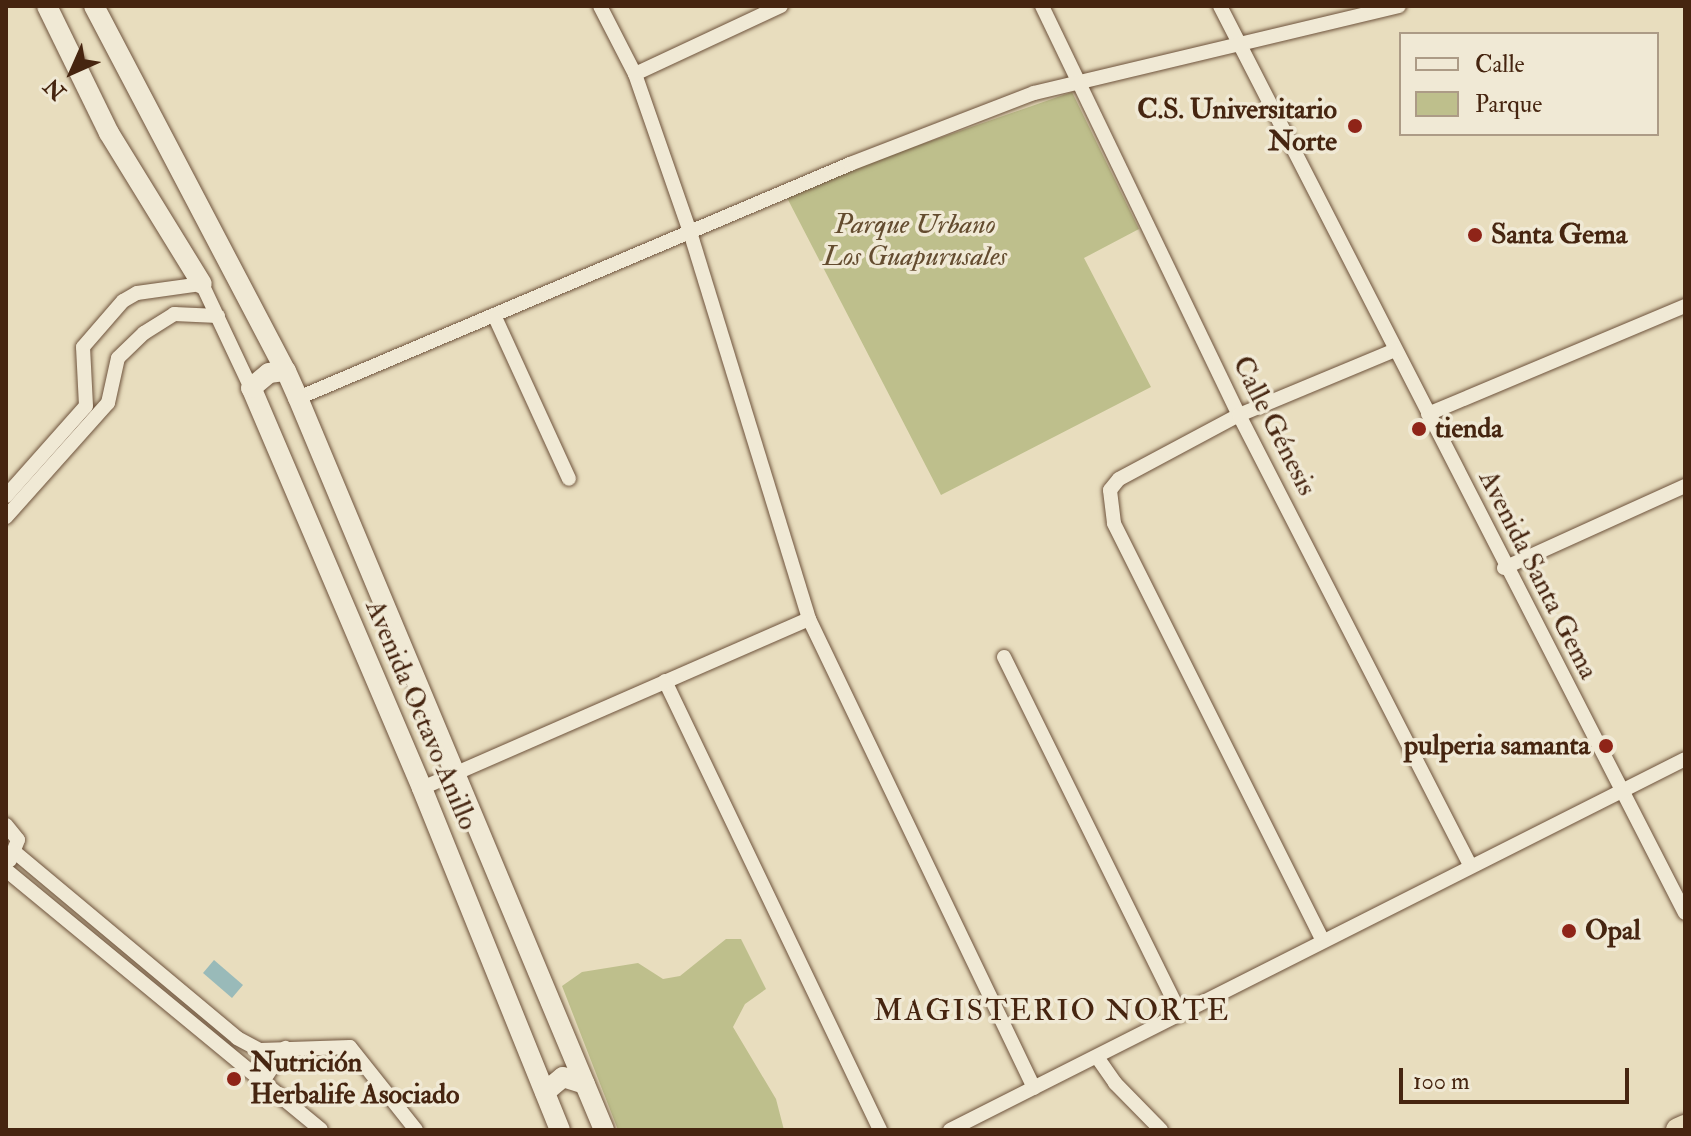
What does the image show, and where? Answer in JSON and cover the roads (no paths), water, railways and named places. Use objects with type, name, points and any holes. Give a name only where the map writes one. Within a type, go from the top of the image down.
[{"type":"highway","points":[[1678,1130],[1685,1127]]},
{"type":"street","points":[[47,6],[109,133],[202,284],[251,388],[269,373],[286,371]]},
{"type":"street","name":"Avenida Octavo Anillo","points":[[94,6],[286,371],[604,1130]]},
{"type":"street","points":[[600,6],[635,74],[690,232],[809,619],[1034,1088]]},
{"type":"street","points":[[635,74],[781,6]]},
{"type":"street","name":"Calle Génesis","points":[[1042,6],[1071,58],[1076,83],[1239,415],[1470,865]]},
{"type":"street","name":"Avenida Santa Gema","points":[[1220,6],[1504,568],[1622,786],[1685,913]]},
{"type":"street","points":[[298,398],[963,120],[1076,83],[1399,6]]},
{"type":"street","points":[[6,496],[86,406],[83,347],[123,301],[137,293],[202,284]]},
{"type":"street","points":[[1428,414],[1685,306]]},
{"type":"street","points":[[6,517],[108,403],[118,358],[144,333],[174,314],[218,316]]},
{"type":"street","points":[[494,315],[569,479]]},
{"type":"street","points":[[1323,941],[1109,507],[1110,490],[1119,479],[1239,415],[1395,350]]},
{"type":"street","name":"Avenida Octavo Anillo","points":[[251,388],[422,788],[560,1130]]},
{"type":"street","points":[[1504,568],[1685,486]]},
{"type":"street","points":[[422,788],[809,619]]},
{"type":"street","points":[[1004,657],[1181,1015]]},
{"type":"street","points":[[665,681],[880,1130]]},
{"type":"street","points":[[950,1130],[1181,1015],[1622,786],[1685,759]]},
{"type":"street","points":[[6,825],[16,834],[11,858],[237,1038],[260,1050],[350,1047],[416,1130]]},
{"type":"street","points":[[6,870],[321,1130]]},
{"type":"street","points":[[263,1081],[285,1048]]},
{"type":"street","points":[[1097,1057],[1115,1083],[1161,1130]]},
{"type":"street","points":[[545,1092],[563,1077],[585,1084]]},
{"type":"water","points":[[214,960],[243,985],[232,998],[203,973]]},
{"type":"place","name":"C.S. Universitario Norte","points":[[1355,126]]},
{"type":"place","name":"Santa Gema","points":[[1475,235]]},
{"type":"place","name":"tienda","points":[[1419,429]]},
{"type":"place","name":"pulperia samanta","points":[[1606,746]]},
{"type":"place","name":"Opal","points":[[1569,931]]},
{"type":"place","name":"Nutrición Herbalife Asociado","points":[[234,1079]]},
{"type":"district","name":"MAGISTERIO NORTE","points":[[1052,1011]]},
{"type":"park label","name":"Parque Urbano Los Guapurusales","points":[[915,241]]}]
